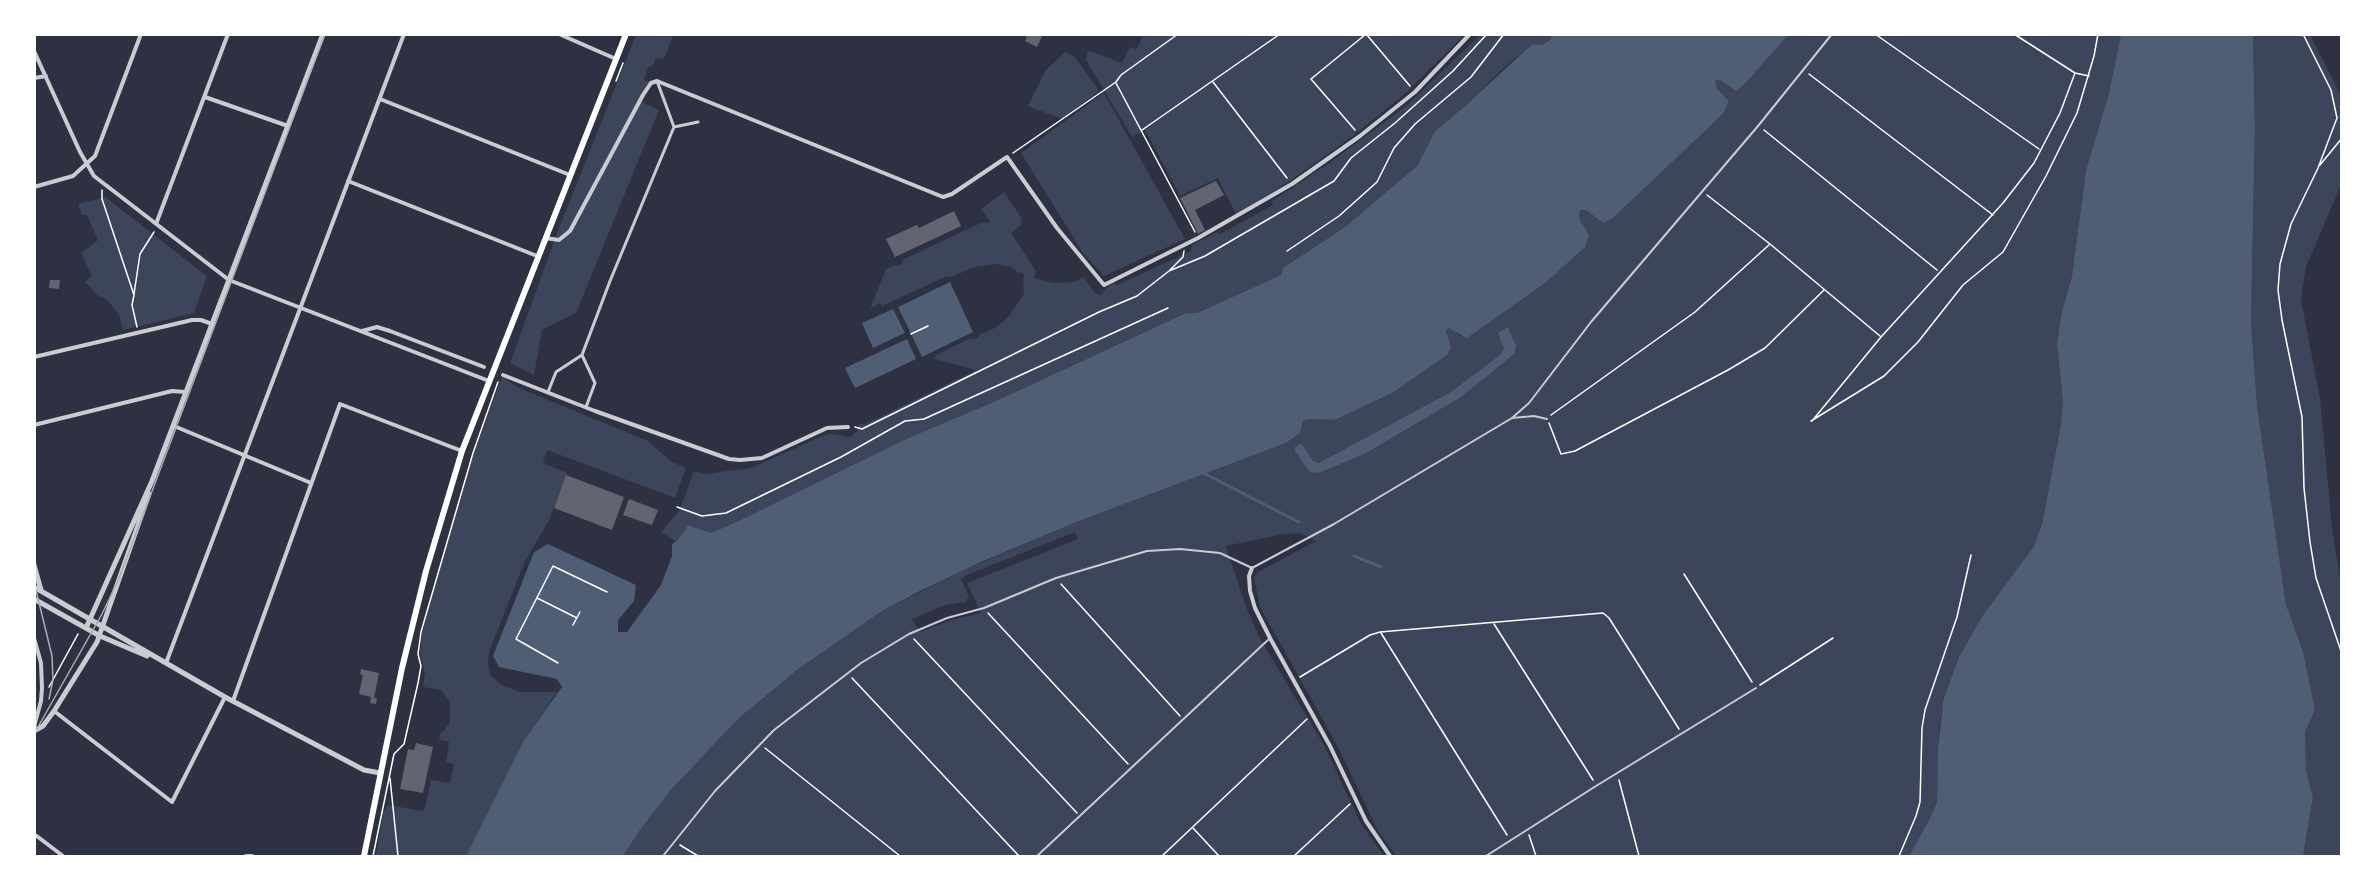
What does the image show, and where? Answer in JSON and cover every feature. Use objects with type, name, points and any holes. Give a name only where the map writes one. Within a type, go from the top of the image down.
[{"type":"main road","points":[[364,856],[380,773],[426,571],[462,451],[626,34]]},
{"type":"street","points":[[34,187],[74,176],[95,156],[141,34]]},
{"type":"street","points":[[156,224],[228,34]]},
{"type":"street","points":[[34,729],[43,726],[54,711],[78,676],[100,636],[152,481],[323,34]]},
{"type":"street","points":[[165,664],[404,34]]},
{"type":"street","points":[[559,34],[616,58]]},
{"type":"street","points":[[544,238],[559,240],[570,231],[643,95],[651,83],[657,81],[943,197],[952,194],[1007,157],[1057,228],[1104,285],[1186,245],[1292,184],[1360,136],[1415,92],[1470,34]]},
{"type":"street","points":[[34,51],[87,165],[102,182],[229,280],[489,381]]},
{"type":"street","points":[[34,78],[46,76]]},
{"type":"street","points":[[548,392],[556,372],[582,355],[674,127],[657,81]]},
{"type":"street","points":[[205,97],[288,126]]},
{"type":"street","points":[[380,99],[570,175]]},
{"type":"street","points":[[674,127],[698,122]]},
{"type":"street","points":[[348,182],[537,256]]},
{"type":"street","points":[[34,357],[192,320],[212,324]]},
{"type":"street","points":[[362,331],[377,327],[484,367]]},
{"type":"street","points":[[582,355],[595,383],[586,408]]},
{"type":"street","points":[[503,375],[698,449],[740,460],[762,458],[827,428],[848,427]]},
{"type":"street","points":[[34,425],[172,391],[186,393]]},
{"type":"street","points":[[233,701],[340,404],[462,451]]},
{"type":"street","points":[[173,426],[311,483]]},
{"type":"street","points":[[86,628],[152,481]]},
{"type":"street","points":[[34,565],[41,591]]},
{"type":"street","points":[[1252,568],[1249,576],[1250,591],[1255,608],[1313,714],[1373,833],[1390,856]]},
{"type":"street","points":[[34,587],[225,697],[364,770],[380,773]]},
{"type":"street","points":[[34,599],[100,636],[165,664]]},
{"type":"street","points":[[34,638],[41,663],[41,701],[34,729]]},
{"type":"street","points":[[54,711],[172,802],[225,697]]},
{"type":"street","points":[[34,834],[63,856]]},
{"type":"street","points":[[246,856],[252,856]]},
{"type":"lane","points":[[663,856],[715,791],[759,744],[809,701],[909,634],[947,618],[984,608],[1056,578],[1148,551],[1180,549],[1220,553],[1252,568],[1334,524],[1512,418],[1529,404],[1591,322],[1703,192],[1832,34]]},
{"type":"lane","points":[[1512,418],[1534,416],[1547,419]]},
{"type":"lane","points":[[1036,856],[1270,638]]},
{"type":"lane","points":[[1486,856],[1756,688]]},
{"type":"path","points":[[1007,157],[1116,82],[1121,75],[1178,34]]},
{"type":"path","points":[[1141,130],[1280,34]]},
{"type":"path","points":[[1360,136],[1311,79],[1366,34],[1415,92]]},
{"type":"path","points":[[1168,271],[1205,256],[1334,181],[1351,158],[1395,123],[1453,70],[1487,34]]},
{"type":"path","points":[[1287,251],[1339,216],[1377,182],[1394,148],[1415,124],[1471,77],[1504,34]]},
{"type":"path","points":[[1875,34],[2040,149]]},
{"type":"path","points":[[2014,34],[2075,73],[2089,76]]},
{"type":"path","points":[[2075,73],[2060,113],[2034,163],[1993,215],[1939,271],[1811,422],[1884,376],[1918,342],[1963,285],[2003,252],[2046,176],[2077,113],[2089,76],[2098,34]]},
{"type":"path","points":[[2303,34],[2321,68],[2335,104],[2337,118],[2318,168],[2291,224],[2280,264],[2278,290],[2302,417],[2304,488],[2316,578],[2342,654]]},
{"type":"path","points":[[621,71],[624,62]]},
{"type":"path","points":[[1804,70],[1993,215]]},
{"type":"path","points":[[1116,82],[1198,238]]},
{"type":"path","points":[[1213,82],[1292,184]]},
{"type":"path","points":[[1758,126],[1939,271]]},
{"type":"path","points":[[2318,168],[2342,138]]},
{"type":"path","points":[[102,182],[102,199],[134,295]]},
{"type":"path","points":[[1703,192],[1770,244],[1881,337]]},
{"type":"path","points":[[138,333],[132,305],[140,254],[154,235],[156,224]]},
{"type":"path","points":[[1770,244],[1695,312],[1547,419],[1561,454],[1575,451],[1765,348],[1824,290]]},
{"type":"path","points":[[848,427],[862,429],[1099,312],[1137,296],[1183,257],[1186,245]]},
{"type":"path","points":[[677,507],[702,516],[726,513],[841,457],[905,421],[924,419],[1168,308]]},
{"type":"path","points":[[911,334],[928,326]]},
{"type":"path","points":[[374,856],[394,754],[404,744],[421,666],[418,654],[423,622],[473,453],[493,396]]},
{"type":"path","points":[[1899,856],[1920,802],[1922,728],[1925,710],[1957,617],[1971,555]]},
{"type":"path","points":[[558,663],[516,639],[553,566],[607,591]]},
{"type":"path","points":[[1684,574],[1756,688],[1833,638]]},
{"type":"path","points":[[1056,578],[1182,718]]},
{"type":"path","points":[[537,598],[577,618]]},
{"type":"path","points":[[984,608],[1132,768]]},
{"type":"path","points":[[573,625],[580,612]]},
{"type":"path","points":[[1294,680],[1370,635],[1380,632],[1603,613],[1609,618],[1681,733]]},
{"type":"path","points":[[1493,623],[1596,786]]},
{"type":"path","points":[[41,701],[78,634],[86,628]]},
{"type":"path","points":[[1380,632],[1511,841]]},
{"type":"path","points":[[909,634],[1080,816]]},
{"type":"path","points":[[848,673],[1018,856]]},
{"type":"path","points":[[1162,856],[1313,714]]},
{"type":"path","points":[[759,744],[900,856]]},
{"type":"path","points":[[1617,774],[1639,856]]},
{"type":"path","points":[[390,775],[398,856]]},
{"type":"path","points":[[1294,856],[1355,799]]},
{"type":"path","points":[[1193,828],[1219,856]]},
{"type":"path","points":[[1527,829],[1536,856]]},
{"type":"path","points":[[674,842],[698,856]]},
{"type":"shaded area","points":[[636,35],[673,35],[664,59],[656,58],[654,64],[648,68],[644,80],[652,83],[640,101],[659,110],[576,313],[542,330],[534,375],[510,363],[559,228]]},
{"type":"shaded area","points":[[1143,35],[1464,35],[1407,92],[1353,136],[1287,183],[1236,214],[1218,178],[1180,196],[1145,130],[1132,137],[1086,60],[1088,50],[1122,63],[1130,47],[1137,49]]},
{"type":"shaded area","points":[[1480,35],[1551,35],[1551,39],[1542,45],[1530,46],[1508,64],[1465,106],[1435,131],[1417,166],[1345,227],[1283,268],[1281,275],[1197,313],[1186,313],[998,400],[906,439],[730,525],[710,533],[686,530],[675,541],[661,532],[679,511],[694,471],[705,474],[751,468],[822,436],[830,434],[850,437],[857,431],[859,424],[865,424],[976,370],[934,359],[936,355],[971,338],[973,340],[997,327],[1009,316],[1024,294],[1023,278],[1025,276],[1022,272],[1019,273],[1011,267],[997,264],[975,267],[949,278],[947,276],[882,306],[880,303],[870,309],[886,269],[903,263],[902,260],[983,222],[988,223],[990,221],[981,209],[1004,192],[1022,219],[1021,225],[1011,233],[1036,271],[1034,278],[1053,283],[1074,282],[1083,277],[1095,293],[1101,295],[1114,283],[1117,285],[1191,251],[1192,245],[1218,232],[1220,234],[1273,205],[1271,202],[1331,162],[1406,106]]},
{"type":"shaded area","points":[[1551,35],[1788,35],[1745,84],[1736,91],[1720,80],[1715,81],[1717,89],[1729,101],[1724,113],[1613,218],[1603,223],[1586,210],[1581,210],[1580,220],[1589,235],[1585,247],[1545,283],[1467,338],[1449,328],[1446,331],[1451,347],[1448,354],[1394,392],[1335,420],[1303,421],[1300,433],[1286,443],[1079,521],[981,562],[882,611],[797,670],[739,718],[670,791],[623,856],[466,856],[524,740],[562,687],[557,679],[499,667],[493,656],[534,552],[548,544],[636,585],[634,601],[618,620],[618,632],[627,632],[661,585],[672,556],[672,545],[686,530],[687,525],[710,533],[730,525],[906,439],[998,400],[1186,313],[1197,313],[1281,275],[1283,268],[1345,227],[1417,166],[1435,131],[1530,46],[1542,45],[1551,39]]},
{"type":"shaded area","points":[[1788,35],[2121,35],[2108,97],[2086,170],[2072,276],[2061,315],[2057,344],[2063,402],[2061,424],[2042,524],[2034,546],[1983,615],[1959,657],[1943,702],[1939,727],[1937,801],[1909,856],[1396,856],[1378,831],[1340,751],[1260,607],[1254,578],[1258,572],[1316,541],[1300,533],[1226,546],[1245,604],[1259,637],[1324,745],[1361,824],[1384,856],[623,856],[670,791],[739,718],[797,670],[882,611],[964,570],[1079,521],[1286,443],[1302,427],[1303,421],[1335,420],[1394,392],[1447,354],[1451,347],[1446,331],[1449,328],[1454,329],[1460,336],[1589,235],[1580,220],[1579,214],[1582,210],[1586,210],[1603,223],[1613,218],[1724,113],[1729,101],[1717,89],[1715,81],[1720,80],[1736,91],[1745,84]],"holes":[[[1075,532],[1078,539],[967,583],[981,613],[951,620],[920,632],[912,619],[945,605],[966,602],[969,597],[961,579],[967,575]]]},
{"type":"shaded area","points":[[2121,35],[2253,35],[2255,129],[2251,322],[2257,405],[2286,605],[2303,651],[2315,710],[2305,732],[2306,770],[2313,797],[2303,856],[1909,856],[1937,802],[1938,749],[1943,701],[1959,657],[1983,615],[2034,546],[2042,524],[2063,402],[2057,344],[2061,315],[2072,276],[2086,170],[2108,97]]},
{"type":"shaded area","points":[[2253,35],[2310,35],[2341,95],[2341,185],[2306,267],[2301,299],[2320,399],[2332,526],[2341,585],[2341,856],[2303,856],[2313,797],[2306,770],[2305,732],[2315,710],[2303,651],[2286,606],[2257,405],[2251,322],[2255,129]]},
{"type":"shaded area","points":[[1065,52],[1075,57],[1099,91],[1062,119],[1028,106],[1046,70]]},
{"type":"shaded area","points":[[1104,93],[1185,239],[1104,276],[1083,253],[1021,153]]},
{"type":"shaded area","points":[[105,197],[207,276],[194,313],[123,330],[119,315],[108,301],[97,295],[85,282],[92,276],[81,253],[98,240],[87,215],[82,215],[78,204]]},
{"type":"shaded area","points":[[950,282],[973,332],[922,357],[898,307]]},
{"type":"shaded area","points":[[893,309],[905,333],[873,348],[862,323]]},
{"type":"shaded area","points":[[1508,327],[1516,346],[1514,354],[1461,397],[1366,453],[1319,473],[1310,472],[1294,449],[1301,443],[1313,461],[1319,463],[1451,392],[1500,355],[1504,349],[1498,333]]},
{"type":"shaded area","points":[[907,339],[916,359],[855,388],[845,368]]},
{"type":"shaded area","points":[[502,377],[519,388],[648,441],[672,462],[686,468],[675,498],[547,450],[543,463],[567,473],[548,522],[525,561],[489,652],[488,663],[490,675],[500,684],[519,692],[557,692],[524,740],[466,856],[376,856],[383,812],[388,805],[423,811],[431,780],[450,783],[454,764],[446,762],[449,742],[439,740],[440,733],[450,722],[450,702],[441,690],[423,687],[425,673],[420,653],[422,632],[473,455]]},
{"type":"building","points":[[1021,34],[1043,34],[1037,47],[1025,41],[1027,37]]},
{"type":"building","points":[[1216,181],[1224,195],[1195,210],[1205,230],[1198,234],[1180,198]]},
{"type":"building","points":[[954,211],[961,226],[895,257],[886,239],[917,225],[919,228]]},
{"type":"building","points":[[50,280],[60,280],[59,289],[49,288]]},
{"type":"building","points":[[566,475],[624,497],[612,530],[554,508]]},
{"type":"building","points":[[629,499],[658,510],[652,525],[623,515]]},
{"type":"building","points":[[361,669],[379,673],[374,698],[377,698],[376,704],[370,703],[371,697],[359,694],[363,675],[360,674]]},
{"type":"building","points":[[416,743],[433,747],[423,793],[400,789],[408,749],[414,750]]},
{"type":"waterway","points":[[1201,472],[1299,522]]},
{"type":"waterway","points":[[1354,556],[1381,567]]},
{"type":"tram line","points":[[34,734],[102,614],[118,581],[325,34]]},
{"type":"tram line","points":[[34,582],[52,656],[53,680],[49,699]]}]
